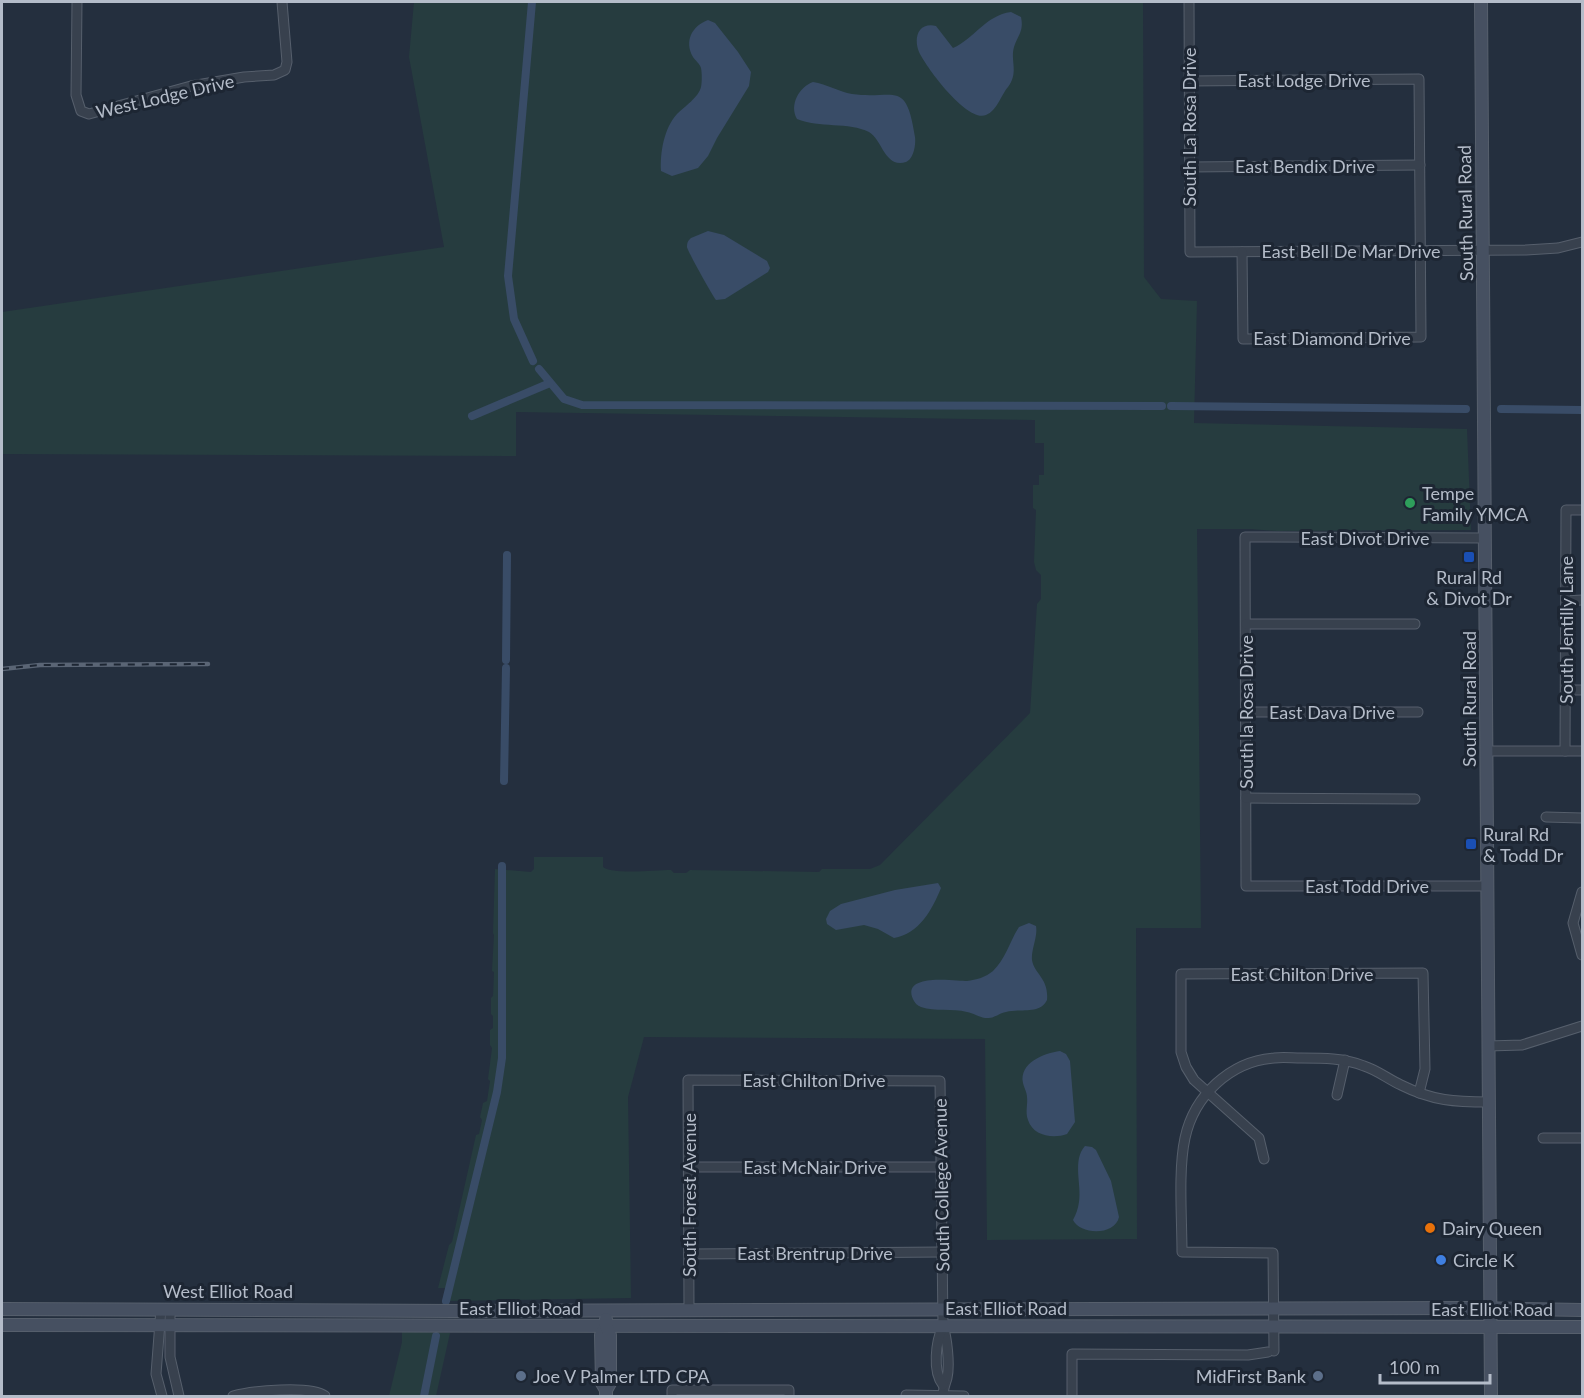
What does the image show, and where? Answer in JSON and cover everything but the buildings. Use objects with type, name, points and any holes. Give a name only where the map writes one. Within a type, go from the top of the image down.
[{"type":"main road","name":"South Rural Road","points":[[1481,2],[1491,1396]]},
{"type":"main road","name":"West Elliot Road","points":[[2,1309],[455,1311]]},
{"type":"main road","points":[[606,1310],[606,1326],[601,1337],[602,1383],[606,1393]]},
{"type":"main road","points":[[1028,1310],[1028,1326]]},
{"type":"main road","points":[[1330,1326],[1347,1318],[1375,1317],[1380,1314],[1380,1310]]},
{"type":"main road","name":"East Elliot Road","points":[[455,1311],[1582,1310]]},
{"type":"main road","name":"West Elliot Road","points":[[2,1325],[429,1326]]},
{"type":"main road","name":"East Elliot Road","points":[[429,1326],[1582,1327]]},
{"type":"street","name":"West Lodge Drive","points":[[77,2],[76,95],[81,111],[94,114],[191,86],[244,77],[274,75],[285,70],[287,62],[282,2]]},
{"type":"street","name":"South La Rosa Drive","points":[[1189,2],[1190,252]]},
{"type":"street","name":"East Lodge Drive","points":[[1189,81],[1419,79],[1420,165]]},
{"type":"street","name":"East Bendix Drive","points":[[1190,167],[1420,165]]},
{"type":"street","points":[[1420,165],[1420,250]]},
{"type":"street","name":"East Bell De Mar Drive","points":[[1190,252],[1541,249],[1582,242]]},
{"type":"street","name":"East Diamond Drive","points":[[1242,252],[1243,339],[1421,338],[1420,250]]},
{"type":"street","name":"South Jentilly Lane","points":[[1565,751],[1566,510],[1582,510]]},
{"type":"street","name":"East Divot Drive","points":[[1245,537],[1485,538]]},
{"type":"street","name":"South la Rosa Drive","points":[[1245,537],[1246,886]]},
{"type":"street","points":[[1566,601],[1582,600]]},
{"type":"street","points":[[1246,624],[1415,624]]},
{"type":"street","points":[[1566,690],[1582,690]]},
{"type":"street","name":"East Dava Drive","points":[[1246,712],[1418,712]]},
{"type":"street","points":[[1487,751],[1582,751]]},
{"type":"street","points":[[1246,798],[1415,799]]},
{"type":"street","points":[[1546,817],[1582,818]]},
{"type":"street","name":"East Todd Drive","points":[[1246,886],[1488,886]]},
{"type":"street","points":[[1582,892],[1573,922],[1582,955]]},
{"type":"street","name":"East Chilton Drive","points":[[1207,1092],[1194,1080],[1186,1066],[1182,1052],[1181,974],[1423,973],[1425,1069],[1419,1093]]},
{"type":"street","points":[[1488,1046],[1530,1043],[1582,1026]]},
{"type":"street","points":[[1072,1396],[1072,1354],[1248,1355],[1271,1352],[1273,1253],[1182,1252],[1182,1155],[1185,1137],[1193,1114],[1207,1092],[1230,1073],[1252,1062],[1273,1058],[1344,1060],[1366,1066],[1401,1086],[1443,1101],[1489,1102]]},
{"type":"street","points":[[1337,1095],[1344,1060]]},
{"type":"street","name":"East Chilton Drive","points":[[688,1080],[940,1080]]},
{"type":"street","name":"South Forest Avenue","points":[[688,1080],[689,1310]]},
{"type":"street","name":"South College Avenue","points":[[940,1080],[943,1326],[938,1337],[942,1363],[938,1378],[943,1392]]},
{"type":"street","points":[[1207,1092],[1259,1138],[1264,1159]]},
{"type":"street","points":[[1543,1138],[1582,1138]]},
{"type":"street","name":"East McNair Drive","points":[[689,1167],[941,1167]]},
{"type":"street","name":"East Brentrup Drive","points":[[689,1254],[942,1252]]},
{"type":"street","points":[[162,1396],[156,1374],[166,1309]]},
{"type":"street","points":[[165,1324],[171,1368],[179,1396]]},
{"type":"street","points":[[233,1396],[251,1392],[313,1391],[325,1396]]},
{"type":"street","points":[[906,1395],[943,1392],[964,1396]]},
{"type":"street","points":[[672,1393],[789,1393]]},
{"type":"green space","points":[[414,2],[1143,2],[1144,277],[1161,299],[1197,301],[1194,423],[1467,429],[1471,530],[1197,529],[1201,928],[1136,928],[1137,1239],[987,1240],[985,1039],[644,1037],[628,1097],[631,1298],[449,1301],[451,1288],[438,1288],[449,1245],[452,1242],[490,1081],[488,1079],[492,1048],[490,1030],[493,1028],[491,998],[494,972],[492,971],[495,869],[531,872],[534,869],[534,857],[603,857],[603,867],[616,871],[671,870],[674,873],[686,873],[690,870],[819,872],[822,869],[870,869],[880,865],[1030,713],[1037,604],[1041,599],[1041,575],[1036,570],[1034,562],[1036,510],[1033,508],[1033,485],[1039,485],[1039,475],[1044,475],[1044,443],[1035,443],[1035,420],[516,412],[516,456],[2,454],[2,312],[444,247],[409,57]]},
{"type":"green space","points":[[402,1331],[450,1333],[436,1396],[389,1396],[402,1342]]},
{"type":"water","points":[[1011,12],[1021,17],[1022,22],[1013,52],[1013,76],[993,110],[986,115],[978,115],[958,103],[938,81],[919,52],[917,36],[925,26],[936,26],[953,48],[987,22]]},
{"type":"water","points":[[708,20],[715,23],[751,72],[749,86],[708,156],[698,168],[672,176],[661,171],[664,141],[669,126],[677,114],[700,91],[701,68],[693,57],[689,45],[694,30]]},
{"type":"water","points":[[813,82],[852,94],[888,95],[902,99],[907,106],[915,137],[915,147],[911,158],[906,162],[893,161],[869,132],[861,129],[797,119],[794,108],[797,97],[803,88]]},
{"type":"water","points":[[708,231],[724,235],[767,261],[770,268],[768,272],[725,299],[716,300],[687,247],[691,238]]},
{"type":"water","points":[[938,883],[941,888],[924,920],[903,936],[894,938],[878,929],[864,925],[836,930],[827,924],[826,919],[830,911],[841,904],[895,890]]},
{"type":"water","points":[[1029,923],[1036,926],[1032,952],[1033,965],[1044,981],[1047,993],[1047,1000],[1040,1008],[1011,1011],[986,1018],[961,1011],[926,1008],[918,1006],[914,1001],[911,992],[914,986],[921,982],[967,981],[990,973],[1001,961],[1019,927]]},
{"type":"water","points":[[1060,1051],[1066,1054],[1070,1061],[1075,1122],[1067,1134],[1050,1136],[1034,1130],[1028,1120],[1027,1095],[1023,1076],[1034,1060]]},
{"type":"water","points":[[1085,1146],[1096,1150],[1111,1181],[1119,1217],[1111,1228],[1105,1230],[1083,1229],[1073,1220],[1080,1195],[1079,1158]]},
{"type":"waterway","points":[[532,2],[508,276],[514,319],[533,361]]},
{"type":"waterway","points":[[539,369],[564,399],[582,405],[1162,406]]},
{"type":"waterway","points":[[472,416],[550,383]]},
{"type":"waterway","points":[[1171,406],[1466,409]]},
{"type":"waterway","points":[[1501,409],[1582,410]]},
{"type":"waterway","points":[[506,660],[507,555]]},
{"type":"waterway","points":[[504,781],[506,668]]},
{"type":"waterway","points":[[446,1301],[497,1092],[502,1058],[502,866]]},
{"type":"waterway","points":[[424,1396],[436,1336]]},
{"type":"railway","points":[[2,669],[40,665],[208,664]]},
{"type":"place","name":"Tempe Family YMCA","points":[[1410,503]]},
{"type":"place","name":"Rural Rd & Divot Dr","points":[[1469,557]]},
{"type":"place","name":"Rural Rd & Todd Dr","points":[[1471,844]]},
{"type":"place","name":"Dairy Queen","points":[[1430,1228]]},
{"type":"place","name":"Circle K","points":[[1441,1260]]},
{"type":"place","name":"Joe V Palmer LTD CPA","points":[[521,1376]]},
{"type":"place","name":"MidFirst Bank","points":[[1318,1376]]}]
